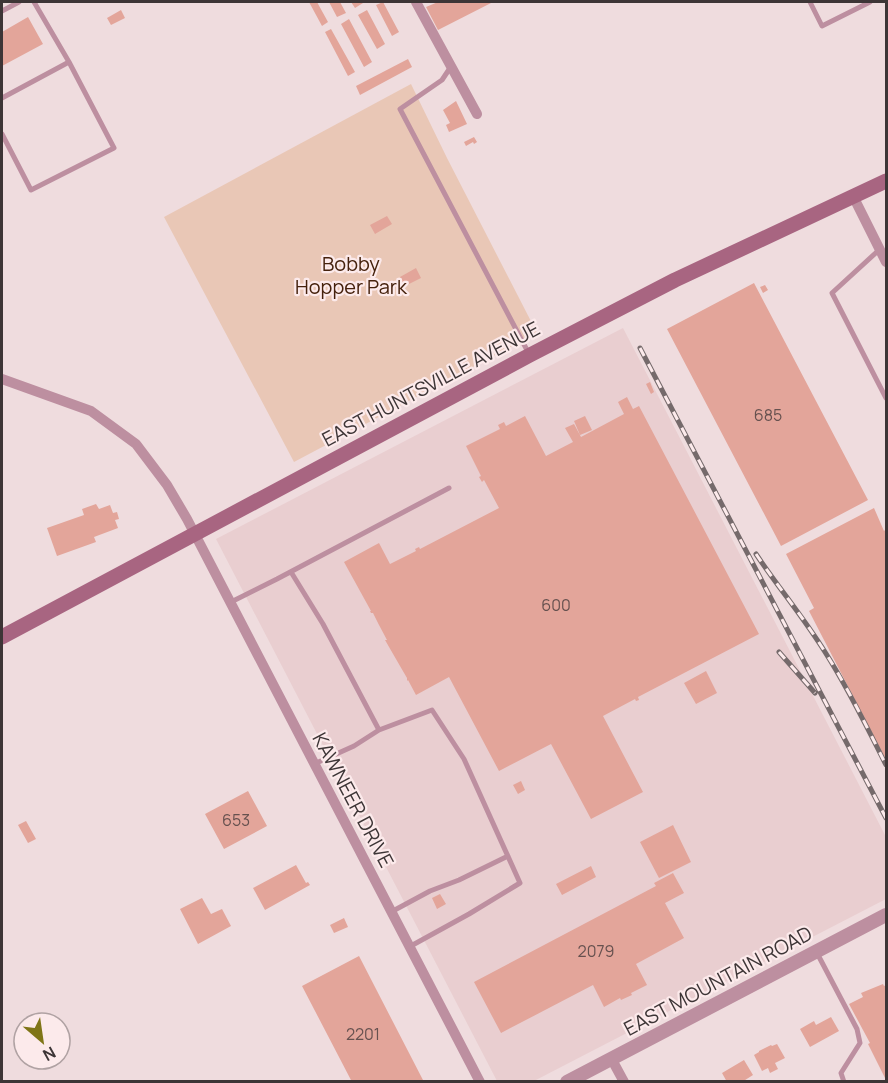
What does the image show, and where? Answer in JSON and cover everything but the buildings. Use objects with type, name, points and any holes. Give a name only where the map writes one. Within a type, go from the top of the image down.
[{"type":"main road","name":"EAST HUNTSVILLE AVENUE","points":[[2,637],[675,280],[886,181]]},
{"type":"street","points":[[416,2],[477,114]]},
{"type":"street","points":[[853,196],[886,262]]},
{"type":"street","name":"KAWNEER DRIVE","points":[[2,379],[91,411],[136,444],[167,485],[187,519],[480,1082]]},
{"type":"street","name":"EAST MOUNTAIN ROAD","points":[[567,1082],[886,915]]},
{"type":"street","points":[[611,1058],[624,1082]]},
{"type":"lane","points":[[2,11],[19,2]]},
{"type":"lane","points":[[2,134],[31,190],[114,148],[69,62],[34,2]]},
{"type":"lane","points":[[810,2],[822,26],[870,2]]},
{"type":"lane","points":[[2,98],[69,62]]},
{"type":"lane","points":[[451,66],[442,80],[399,109],[530,355]]},
{"type":"lane","points":[[880,249],[832,293],[886,398]]},
{"type":"lane","points":[[229,603],[449,488]]},
{"type":"lane","points":[[291,572],[379,730]]},
{"type":"lane","points":[[314,764],[354,746],[379,730],[432,710],[464,759],[520,883],[409,946]]},
{"type":"lane","points":[[392,912],[430,891],[459,880],[508,856]]},
{"type":"lane","points":[[816,952],[857,1029],[860,1043],[841,1073],[844,1082]]},
{"type":"shaded area","points":[[623,328],[886,837],[886,899],[534,1081],[497,1081],[216,539]]},
{"type":"green space","name":"Bobby Hopper Park","points":[[411,84],[537,333],[294,462],[164,217]]},
{"type":"railway","points":[[640,348],[886,818]]},
{"type":"railway","points":[[756,554],[833,666],[886,765]]},
{"type":"railway","points":[[779,652],[815,693]]}]
